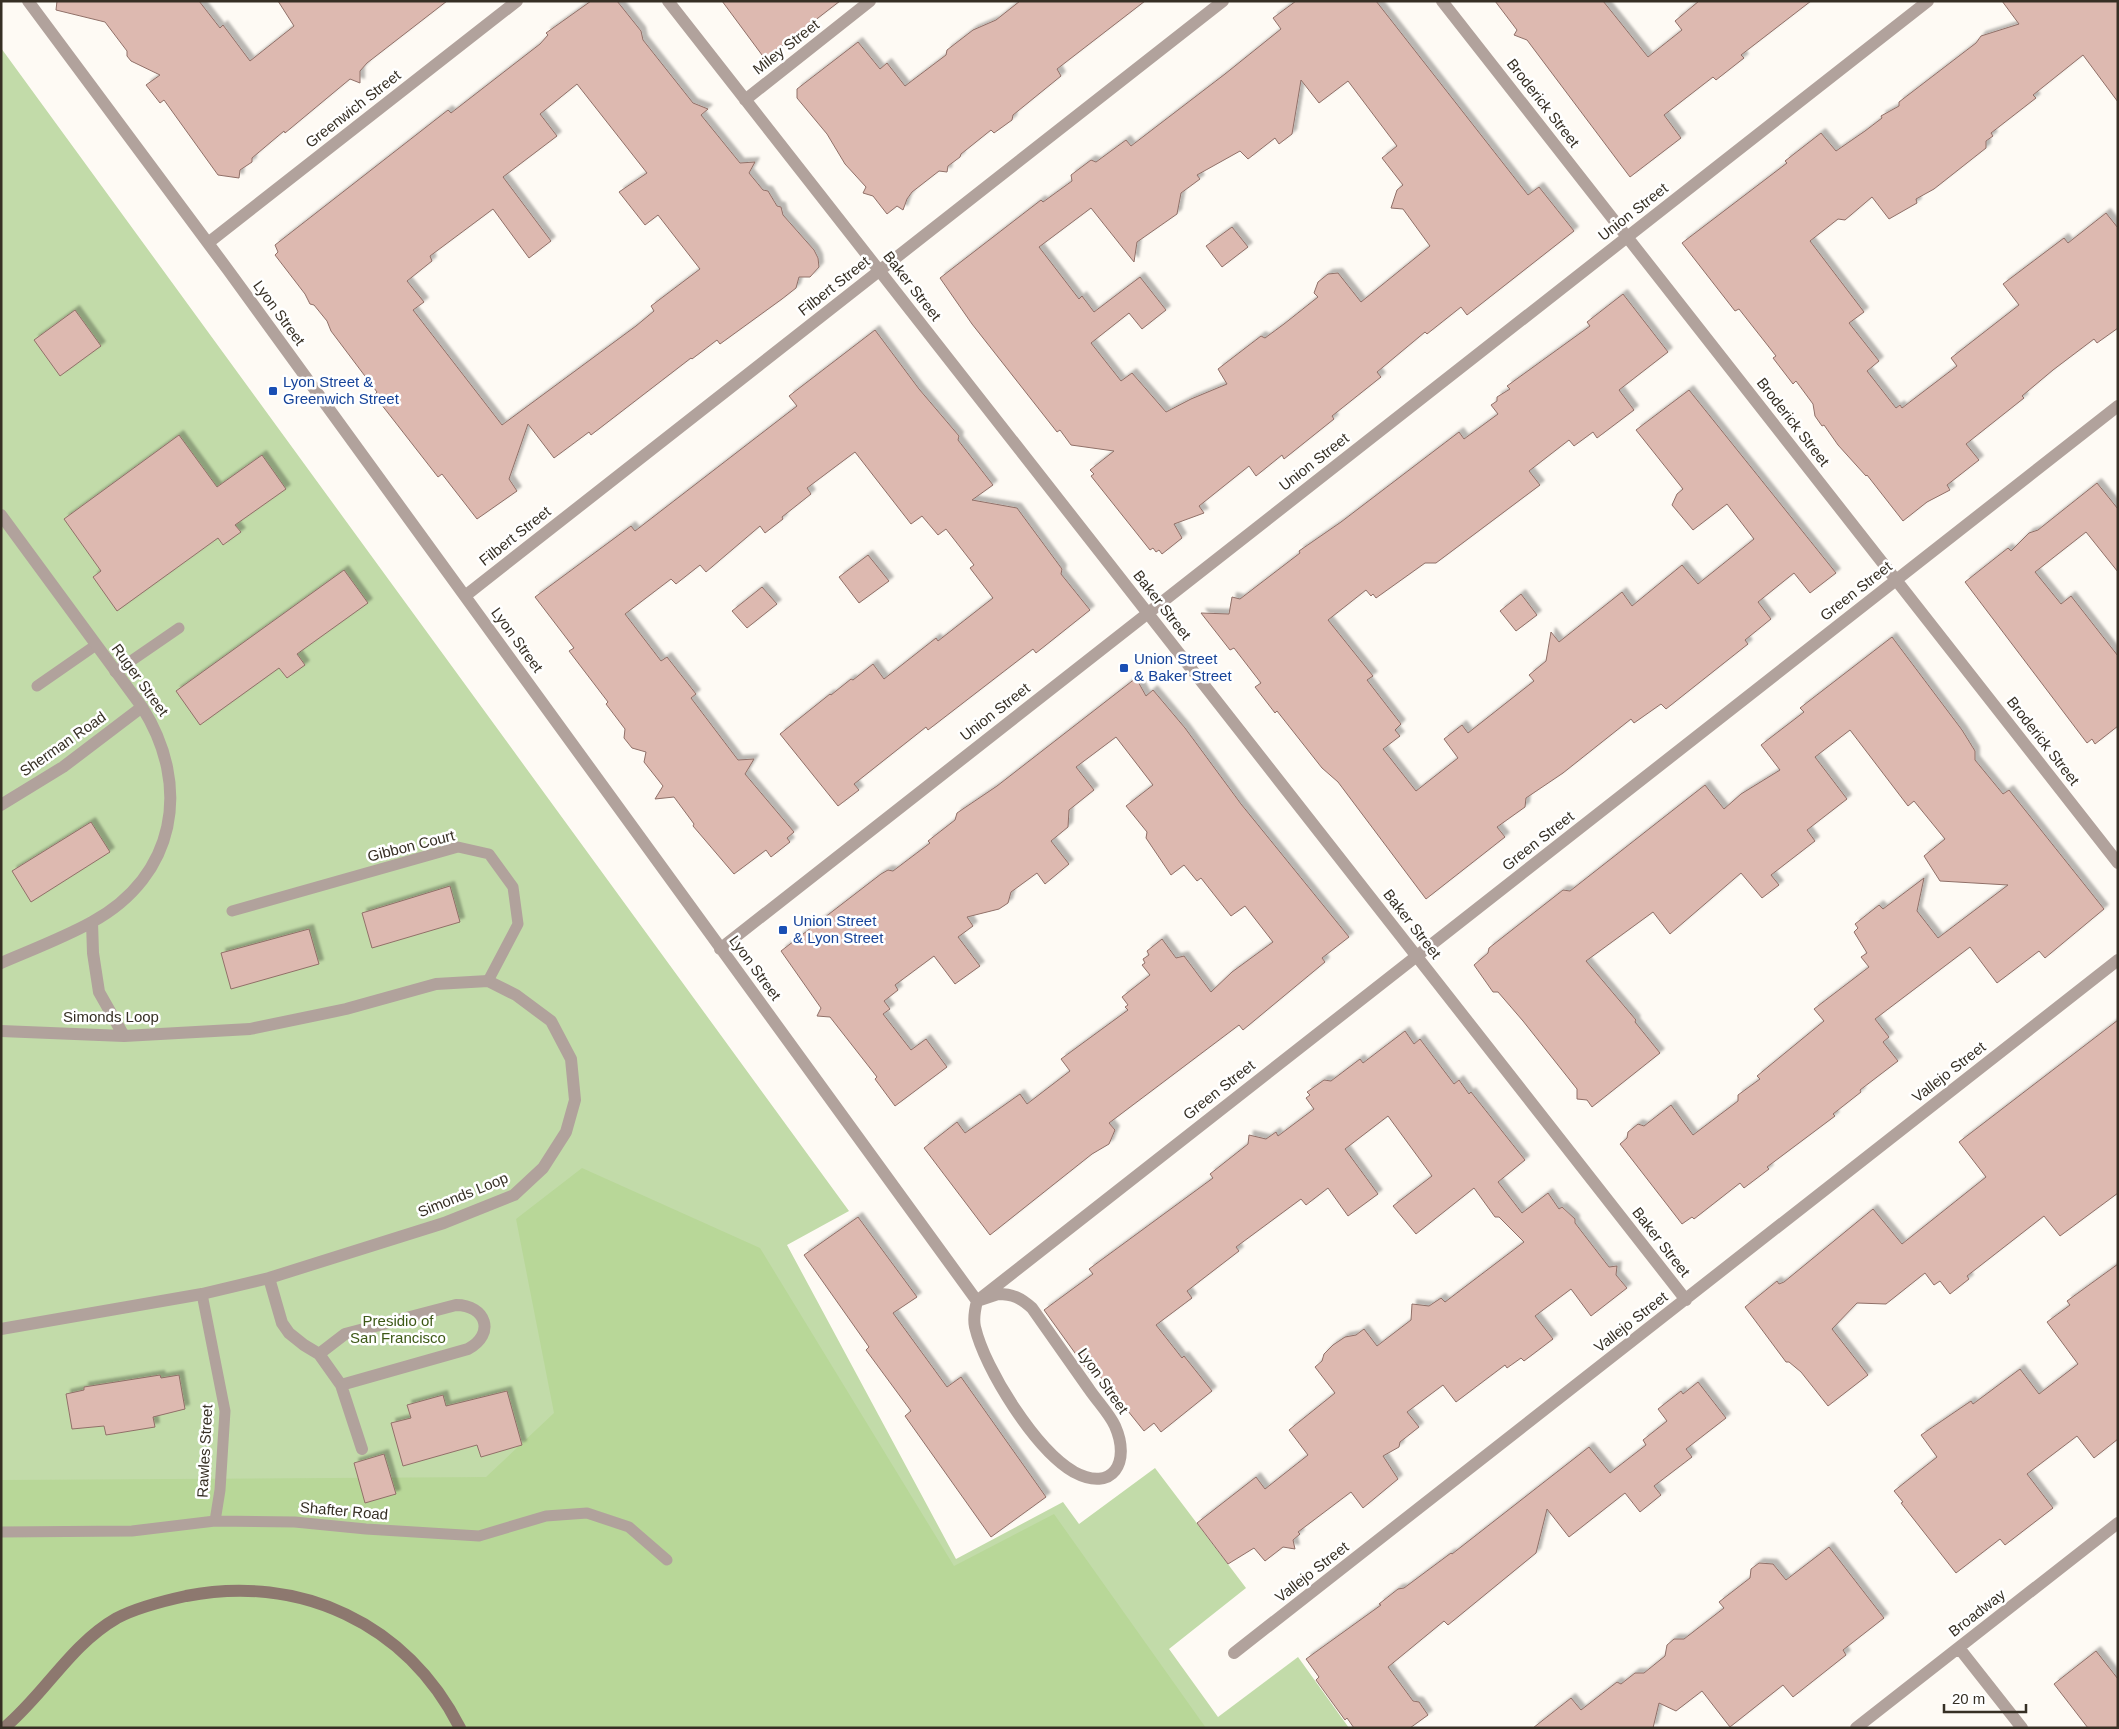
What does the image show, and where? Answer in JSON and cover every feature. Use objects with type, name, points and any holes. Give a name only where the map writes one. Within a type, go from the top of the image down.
[{"type":"street","name":"Lyon Street","points":[[28,1],[208,243],[977,1301]]},
{"type":"street","name":"Greenwich Street","points":[[208,243],[517,1]]},
{"type":"street","name":"Baker Street","points":[[668,1],[1686,1300]]},
{"type":"street","name":"Miley Street","points":[[745,100],[870,1]]},
{"type":"street","name":"Filbert Street","points":[[465,596],[1223,1]]},
{"type":"street","name":"Broderick Street","points":[[1442,1],[2118,863]]},
{"type":"street","name":"Union Street","points":[[720,949],[1928,1]]},
{"type":"street","name":"Green Street","points":[[977,1301],[2118,406]]},
{"type":"street","name":"Ruger Street","points":[[1,515],[142,707],[157,731],[170,789],[170,816],[165,840],[152,867],[129,896],[92,922],[1,963]]},
{"type":"street","name":"Sherman Road","points":[[1,805],[62,767],[142,707]]},
{"type":"street","points":[[92,922],[93,954],[98,992],[124,1036]]},
{"type":"street","name":"Vallejo Street","points":[[1234,1653],[2118,960]]},
{"type":"street","name":"Simonds Loop","points":[[1,1031],[124,1036],[250,1029],[346,1008],[436,984],[488,981],[516,995],[551,1021],[570,1059],[575,1100],[566,1132],[543,1168],[514,1195],[444,1223],[269,1278],[202,1294],[1,1329]]},
{"type":"street","points":[[269,1278],[282,1323],[296,1339],[319,1354],[342,1385],[362,1449]]},
{"type":"street","name":"Lyon Street","points":[[998,1294],[1011,1294],[1022,1299],[1032,1308],[1114,1424],[1122,1453],[1120,1466],[1098,1479],[1086,1477],[1059,1462],[1026,1423],[994,1375],[975,1325],[974,1312],[977,1301],[998,1294]]},
{"type":"street","points":[[319,1354],[345,1334],[456,1305],[472,1309],[484,1321],[486,1329],[483,1337],[468,1349],[342,1385]]},
{"type":"street","name":"Broadway","points":[[1856,1728],[2118,1523]]},
{"type":"street","points":[[4,1728],[33,1700],[72,1653],[95,1633],[118,1618],[170,1599],[203,1593],[237,1590],[272,1592],[305,1598],[365,1623],[390,1639],[412,1659],[446,1702],[460,1728]]},
{"type":"street","points":[[1959,1648],[2022,1728]]},
{"type":"lane","points":[[115,672],[179,628]]},
{"type":"lane","points":[[37,686],[96,645]]},
{"type":"lane","name":"Gibbon Court","points":[[232,910],[458,847],[490,854],[513,888],[518,924],[488,981]]},
{"type":"lane","name":"Rawles Street","points":[[202,1294],[225,1411],[220,1490],[215,1521]]},
{"type":"lane","name":"Shafter Road","points":[[1,1532],[132,1531],[215,1521],[295,1522],[366,1530],[479,1536],[546,1516],[587,1513],[630,1527],[667,1560]]},
{"type":"green space","name":"Presidio of San Francisco","points":[[1,48],[849,1211],[787,1245],[956,1559],[1063,1502],[1079,1524],[1155,1468],[1246,1588],[1169,1649],[1218,1717],[1298,1657],[1349,1728],[1,1728]]},
{"type":"green space","points":[[582,1168],[760,1248],[954,1566],[1054,1514],[1206,1728],[1,1728],[1,1480],[486,1477],[554,1413],[516,1219]]},
{"type":"building","points":[[57,1],[199,1],[220,28],[223,25],[250,61],[294,26],[278,1],[447,1],[367,63],[360,71],[360,83],[350,79],[252,158],[252,162],[240,170],[239,178],[218,175],[164,100],[160,103],[146,85],[160,75],[131,61],[127,56],[127,51],[105,22],[56,10]]},
{"type":"building","points":[[591,1],[617,1],[641,31],[643,40],[693,103],[708,109],[701,115],[740,163],[755,162],[749,173],[763,190],[768,191],[777,206],[781,207],[783,215],[814,250],[818,258],[819,267],[810,277],[799,277],[796,288],[720,344],[717,340],[591,435],[589,432],[554,458],[528,424],[509,479],[517,491],[477,519],[442,474],[438,477],[374,395],[377,392],[331,331],[327,321],[314,305],[310,304],[305,294],[275,255],[278,252],[275,245],[448,110],[451,113],[540,44],[548,35],[546,33]],"holes":[[[577,84],[647,173],[619,192],[645,225],[658,215],[700,269],[651,306],[654,311],[636,326],[502,425],[413,310],[424,302],[407,281],[432,261],[430,256],[493,209],[529,258],[551,241],[503,177],[557,136],[540,114]]]},
{"type":"building","points":[[722,1],[840,1],[765,59]]},
{"type":"building","points":[[1020,1],[1145,1],[1057,69],[1061,76],[1013,115],[1012,120],[994,133],[991,130],[961,154],[960,157],[948,166],[947,172],[939,171],[912,192],[903,210],[897,206],[887,214],[873,196],[863,193],[866,187],[845,164],[827,134],[797,98],[797,89],[858,42],[880,69],[887,63],[905,86],[946,55],[947,50],[973,30],[996,20]]},
{"type":"building","points":[[1296,1],[1376,1],[1528,195],[1539,187],[1574,231],[1467,315],[1461,307],[1427,334],[1425,332],[1377,372],[1381,377],[1332,416],[1334,419],[1284,459],[1282,455],[1256,476],[1249,466],[1199,506],[1204,513],[1174,524],[1182,538],[1162,554],[1159,550],[1156,552],[1153,548],[1150,550],[1091,476],[1094,474],[1090,470],[1114,451],[1071,445],[1060,430],[1057,432],[972,324],[940,278],[1041,200],[1043,202],[1072,181],[1071,175],[1091,160],[1096,162],[1126,140],[1131,146],[1225,74],[1281,29],[1273,18]],"holes":[[[1301,80],[1319,103],[1348,81],[1397,146],[1382,158],[1403,185],[1397,190],[1391,208],[1403,209],[1430,246],[1361,302],[1338,273],[1328,274],[1318,282],[1314,293],[1318,297],[1265,338],[1261,336],[1218,369],[1227,384],[1166,412],[1132,373],[1121,381],[1091,343],[1129,313],[1142,329],[1166,310],[1140,277],[1094,312],[1082,296],[1079,299],[1039,247],[1091,208],[1134,262],[1137,242],[1177,214],[1181,193],[1200,179],[1197,175],[1240,151],[1248,159],[1275,138],[1279,144],[1292,134]]]},
{"type":"building","points":[[1495,1],[1603,1],[1648,57],[1682,30],[1675,21],[1699,1],[1811,1],[1741,55],[1744,58],[1716,80],[1713,77],[1664,115],[1681,138],[1630,177],[1527,40],[1514,35],[1517,30]]},
{"type":"building","points":[[2002,1],[2118,1],[2118,102],[2083,55],[2033,95],[2036,98],[1991,133],[1993,136],[1986,141],[1986,148],[1934,189],[1916,199],[1917,203],[1889,219],[1872,197],[1845,220],[1838,219],[1810,241],[1864,312],[1849,323],[1879,361],[1867,371],[1896,408],[1900,405],[1902,408],[1957,366],[1951,358],[2019,305],[2003,284],[2064,238],[2068,243],[2106,213],[2118,228],[2118,328],[2097,343],[2094,339],[2053,370],[2022,396],[2024,398],[1966,444],[1979,460],[1947,485],[1950,490],[1927,502],[1903,521],[1867,475],[1838,445],[1824,425],[1822,426],[1815,416],[1813,404],[1796,381],[1793,384],[1773,358],[1776,356],[1739,309],[1735,311],[1682,243],[1787,163],[1785,161],[1821,133],[1836,151],[1882,118],[1881,116],[1899,106],[1899,102],[1976,43],[1981,36],[2019,24]]},
{"type":"building","points":[[1232,227],[1248,247],[1222,267],[1206,246]]},
{"type":"building","points":[[1623,294],[1668,352],[1619,390],[1634,410],[1597,438],[1593,432],[1574,446],[1569,440],[1529,471],[1540,485],[1436,563],[1425,563],[1376,598],[1373,594],[1371,596],[1366,590],[1328,620],[1373,676],[1367,680],[1401,724],[1395,730],[1400,736],[1383,749],[1416,791],[1458,758],[1444,739],[1462,725],[1468,733],[1534,681],[1529,675],[1546,661],[1551,632],[1559,642],[1622,592],[1632,606],[1682,565],[1698,584],[1754,539],[1727,504],[1693,530],[1672,505],[1677,494],[1683,489],[1636,430],[1689,390],[1836,573],[1810,593],[1794,573],[1758,602],[1771,619],[1745,640],[1748,644],[1666,709],[1661,704],[1634,723],[1631,719],[1563,773],[1526,798],[1525,807],[1497,827],[1505,837],[1426,899],[1338,782],[1322,768],[1277,711],[1275,713],[1255,687],[1261,683],[1234,648],[1230,650],[1201,613],[1229,614],[1232,597],[1240,599],[1300,553],[1299,551],[1341,522],[1459,432],[1464,439],[1498,414],[1491,405],[1497,401],[1497,397],[1510,389],[1507,386],[1590,326],[1587,322]]},
{"type":"building","points":[[75,310],[101,346],[60,376],[34,340]]},
{"type":"building","points":[[875,330],[919,389],[959,436],[958,440],[993,485],[972,500],[1017,508],[1062,569],[1061,574],[1090,610],[1036,653],[1033,649],[928,730],[926,727],[854,784],[859,790],[838,806],[780,734],[830,694],[851,679],[853,680],[873,664],[884,679],[936,638],[938,641],[993,598],[970,568],[974,565],[946,529],[938,535],[922,516],[911,524],[855,452],[807,488],[811,494],[765,533],[760,526],[706,572],[700,565],[676,584],[671,579],[625,614],[661,661],[667,657],[696,694],[691,698],[738,760],[754,759],[745,774],[794,832],[787,838],[790,842],[771,857],[766,850],[734,874],[693,826],[694,824],[674,797],[655,799],[663,786],[644,762],[646,752],[632,748],[624,738],[625,729],[606,704],[608,702],[569,651],[574,648],[535,597],[631,526],[635,531],[797,406],[789,396]]},
{"type":"building","points":[[179,435],[217,487],[262,455],[286,489],[235,525],[241,532],[223,545],[218,538],[117,611],[93,577],[101,571],[64,519]]},
{"type":"building","points":[[2097,483],[2118,509],[2118,572],[2086,532],[2035,572],[2061,604],[2071,596],[2118,656],[2118,726],[2095,744],[2092,739],[2087,743],[1965,582],[2008,548],[2011,551],[2029,533],[2038,530]]},
{"type":"building","points":[[868,555],[889,581],[859,603],[839,577]]},
{"type":"building","points":[[344,570],[368,603],[297,654],[305,665],[287,678],[279,668],[200,725],[176,691]]},
{"type":"building","points":[[762,587],[777,604],[747,628],[732,611]]},
{"type":"building","points":[[1521,594],[1537,615],[1516,631],[1500,611]]},
{"type":"building","points":[[1892,637],[1962,730],[1975,751],[1975,760],[2003,794],[2009,790],[2104,909],[2045,958],[2039,951],[1997,983],[1970,947],[1875,1019],[1889,1037],[1883,1042],[1898,1061],[1860,1090],[1861,1092],[1833,1114],[1835,1116],[1767,1167],[1769,1169],[1744,1188],[1740,1183],[1694,1219],[1692,1217],[1682,1224],[1620,1144],[1627,1138],[1628,1132],[1638,1124],[1644,1126],[1671,1105],[1693,1135],[1738,1101],[1738,1095],[1760,1079],[1757,1076],[1824,1021],[1814,1009],[1869,967],[1861,957],[1867,953],[1854,932],[1858,928],[1855,924],[1879,905],[1883,909],[1924,878],[1917,911],[1938,938],[2008,885],[1940,881],[1924,856],[1945,839],[1914,801],[1908,806],[1850,730],[1815,757],[1847,799],[1807,830],[1815,841],[1771,875],[1779,885],[1762,898],[1741,873],[1670,934],[1653,912],[1586,961],[1636,1020],[1635,1022],[1660,1053],[1592,1107],[1587,1100],[1577,1099],[1577,1089],[1498,992],[1493,992],[1474,965],[1488,953],[1489,948],[1563,890],[1570,891],[1705,785],[1724,809],[1741,794],[1780,770],[1761,745],[1804,712],[1800,708]]},
{"type":"building","points":[[1136,678],[1146,696],[1153,690],[1185,728],[1241,804],[1349,937],[1322,958],[1325,962],[1243,1030],[1239,1025],[1109,1123],[1115,1130],[1109,1144],[1092,1154],[990,1235],[924,1148],[957,1122],[965,1133],[1020,1094],[1027,1104],[1070,1071],[1061,1059],[1128,1010],[1125,1007],[1128,1005],[1122,997],[1150,975],[1142,965],[1145,963],[1143,959],[1149,955],[1147,951],[1162,939],[1176,958],[1184,956],[1211,992],[1232,972],[1273,942],[1245,906],[1231,916],[1201,878],[1197,881],[1184,865],[1171,875],[1146,838],[1147,832],[1126,806],[1153,785],[1116,737],[1076,767],[1094,790],[1069,810],[1068,827],[1051,841],[1069,864],[1045,884],[1037,873],[1011,892],[1008,903],[999,909],[967,917],[973,926],[958,937],[980,966],[955,984],[934,956],[895,985],[898,990],[884,1001],[890,1009],[883,1014],[911,1050],[926,1039],[947,1067],[895,1106],[875,1079],[877,1077],[830,1017],[817,1016],[821,1008],[781,951],[881,874],[888,870],[893,871],[930,843],[928,841],[955,820],[957,813],[997,786]]},
{"type":"building","points":[[91,822],[110,852],[31,902],[12,871]]},
{"type":"building","points":[[450,886],[460,922],[372,948],[362,913]]},
{"type":"building","points":[[309,929],[319,964],[231,989],[221,953]]},
{"type":"building","points":[[2118,1020],[2118,1193],[2060,1236],[2044,1216],[1967,1276],[1969,1279],[1950,1294],[1940,1281],[1934,1285],[1925,1273],[1886,1304],[1857,1303],[1832,1329],[1868,1375],[1828,1406],[1801,1372],[1789,1362],[1786,1362],[1745,1307],[1777,1281],[1779,1284],[1784,1282],[1873,1209],[1902,1244],[1986,1177],[1959,1142]]},
{"type":"building","points":[[1405,1031],[1414,1044],[1420,1039],[1454,1084],[1459,1080],[1469,1094],[1471,1092],[1525,1160],[1498,1182],[1522,1213],[1548,1193],[1559,1209],[1562,1207],[1575,1219],[1575,1223],[1609,1267],[1617,1266],[1616,1275],[1627,1288],[1591,1316],[1571,1289],[1535,1316],[1553,1339],[1524,1361],[1521,1358],[1507,1368],[1505,1365],[1456,1402],[1443,1385],[1407,1412],[1419,1427],[1400,1442],[1399,1447],[1383,1456],[1398,1479],[1363,1508],[1351,1492],[1298,1532],[1300,1534],[1293,1540],[1295,1549],[1283,1547],[1265,1561],[1254,1548],[1228,1564],[1197,1523],[1256,1477],[1265,1489],[1308,1455],[1289,1430],[1335,1393],[1315,1367],[1322,1361],[1324,1354],[1345,1337],[1356,1335],[1364,1329],[1377,1346],[1411,1320],[1412,1304],[1429,1306],[1441,1298],[1445,1302],[1524,1242],[1499,1217],[1495,1217],[1474,1188],[1416,1234],[1393,1206],[1432,1176],[1388,1116],[1345,1149],[1378,1194],[1348,1216],[1328,1188],[1306,1205],[1301,1199],[1236,1247],[1239,1251],[1187,1291],[1192,1298],[1156,1325],[1182,1358],[1184,1356],[1212,1391],[1161,1432],[1154,1423],[1144,1431],[1099,1375],[1093,1378],[1044,1310],[1093,1274],[1089,1269],[1213,1178],[1210,1174],[1248,1144],[1249,1135],[1266,1139],[1276,1132],[1278,1136],[1314,1109],[1306,1098],[1310,1095],[1307,1092],[1324,1080],[1331,1081],[1360,1059],[1363,1063]]},
{"type":"building","points":[[858,1217],[917,1297],[893,1313],[947,1387],[961,1377],[1046,1497],[991,1537],[905,1416],[911,1411],[866,1350],[869,1347],[804,1255]]},
{"type":"building","points":[[2118,1264],[2118,1439],[2094,1458],[2077,1436],[2027,1474],[2053,1508],[2005,1545],[2000,1539],[1956,1573],[1901,1503],[1903,1502],[1894,1491],[1937,1457],[1921,1435],[1971,1401],[1973,1404],[2020,1369],[2039,1394],[2078,1364],[2047,1322],[2070,1305],[2067,1301]]},
{"type":"building","points":[[160,1375],[161,1378],[179,1375],[185,1409],[153,1417],[155,1427],[106,1435],[104,1426],[72,1429],[66,1394],[84,1390],[84,1387]]},
{"type":"building","points":[[1698,1382],[1726,1418],[1686,1449],[1692,1457],[1654,1486],[1661,1495],[1640,1512],[1625,1493],[1569,1537],[1547,1509],[1536,1553],[1448,1625],[1444,1621],[1388,1667],[1413,1701],[1419,1702],[1428,1715],[1410,1728],[1354,1728],[1347,1718],[1345,1720],[1316,1680],[1319,1677],[1306,1659],[1381,1605],[1379,1604],[1398,1589],[1404,1588],[1452,1554],[1589,1447],[1610,1473],[1646,1445],[1643,1440],[1667,1421],[1658,1409],[1681,1391],[1683,1394]]},
{"type":"building","points":[[507,1391],[522,1445],[481,1457],[477,1445],[403,1466],[391,1423],[411,1418],[407,1405],[443,1395],[446,1406]]},
{"type":"building","points":[[384,1454],[396,1494],[365,1503],[354,1463]]},
{"type":"building","points":[[1829,1547],[1884,1618],[1843,1650],[1846,1655],[1793,1697],[1783,1685],[1730,1727],[1702,1691],[1676,1711],[1659,1703],[1653,1728],[1533,1728],[1571,1698],[1581,1710],[1617,1682],[1621,1684],[1635,1673],[1644,1673],[1665,1656],[1667,1645],[1674,1639],[1684,1639],[1724,1608],[1719,1602],[1750,1578],[1751,1569],[1759,1563],[1773,1564],[1786,1580]]},
{"type":"building","points":[[2096,1651],[2118,1679],[2118,1728],[2088,1728],[2054,1684]]},
{"type":"place","name":"Lyon Street & Greenwich Street","points":[[273,391]]},
{"type":"place","name":"Union Street & Baker Street","points":[[1124,668]]},
{"type":"place","name":"Union Street & Lyon Street","points":[[783,930]]}]
